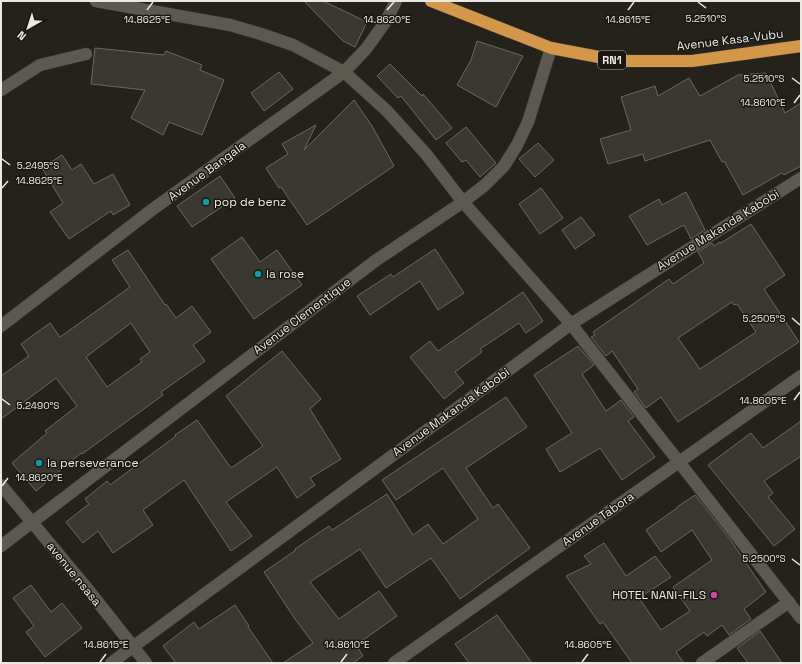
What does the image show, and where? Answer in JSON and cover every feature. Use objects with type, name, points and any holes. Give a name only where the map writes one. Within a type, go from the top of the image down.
[{"type":"highway","name":"Avenue Kasa-Vubu","points":[[431,1],[551,48],[620,61],[692,61],[801,46]]},
{"type":"street","points":[[96,1],[230,25],[255,32],[293,45],[344,72],[386,111],[426,154],[463,202],[571,324],[680,461],[801,618]]},
{"type":"street","name":"Avenue Bangala","points":[[1,326],[153,209],[344,72],[366,49],[386,21],[396,1]]},
{"type":"street","name":"Avenue Clementique","points":[[1,546],[375,261],[463,202],[485,185],[504,166],[517,145],[528,122],[551,48]]},
{"type":"street","points":[[1,90],[40,65],[86,54]]},
{"type":"street","name":"Avenue Makanda Kabobi","points":[[111,663],[571,324],[801,178]]},
{"type":"street","name":"Avenue Tabora","points":[[394,663],[801,376]]},
{"type":"street","name":"avenue nsasa","points":[[1,485],[146,663]]},
{"type":"street","points":[[702,663],[789,602]]},
{"type":"building","points":[[304,1],[323,1],[367,22],[355,47],[343,41]]},
{"type":"building","points":[[477,41],[523,56],[496,107],[457,85],[471,60]]},
{"type":"building","points":[[95,48],[164,55],[166,51],[202,65],[200,70],[224,80],[202,135],[169,122],[163,135],[131,118],[145,90],[91,84]]},
{"type":"building","points":[[390,64],[422,96],[423,94],[452,128],[436,140],[401,96],[398,98],[377,76]]},
{"type":"building","points":[[279,72],[293,89],[264,111],[251,93]]},
{"type":"building","points":[[766,73],[785,113],[801,103],[801,166],[784,175],[782,173],[743,195],[724,161],[722,162],[710,140],[645,161],[643,154],[608,164],[600,139],[631,130],[621,97],[655,86],[658,96],[689,78],[700,96],[738,75]]},
{"type":"building","points":[[354,100],[372,126],[394,166],[307,225],[266,168],[288,154],[282,144],[316,125],[304,150]]},
{"type":"building","points":[[466,127],[496,163],[480,177],[466,160],[462,162],[446,143]]},
{"type":"building","points":[[538,143],[554,160],[535,177],[519,159]]},
{"type":"building","points":[[62,155],[72,170],[81,164],[94,184],[113,174],[130,205],[113,215],[111,211],[69,239],[50,212],[63,203],[42,168]]},
{"type":"building","name":"pop de benz","points":[[220,176],[235,198],[192,227],[177,206]]},
{"type":"building","points":[[541,188],[563,218],[540,234],[519,204]]},
{"type":"building","points":[[686,192],[705,230],[691,239],[684,225],[647,245],[629,216],[659,199],[662,205]]},
{"type":"building","points":[[581,217],[595,235],[575,249],[562,230]]},
{"type":"building","points":[[751,224],[785,275],[764,289],[799,342],[678,422],[661,397],[646,408],[634,392],[638,389],[612,351],[606,356],[591,337],[595,335],[593,332],[669,279],[673,284],[704,263],[698,252],[712,243],[714,246],[720,242],[721,243]],"holes":[[[732,302],[734,305],[737,304],[756,332],[700,369],[678,338]]]},
{"type":"building","name":"la rose","points":[[242,237],[260,262],[277,250],[302,285],[254,319],[211,259]]},
{"type":"building","points":[[435,249],[464,293],[438,310],[420,281],[370,315],[357,296],[391,274],[393,277]]},
{"type":"building","points":[[128,250],[165,305],[166,304],[176,318],[192,306],[211,332],[193,345],[205,361],[161,392],[163,395],[82,454],[81,453],[36,491],[12,463],[47,433],[45,431],[77,406],[56,378],[1,419],[1,376],[29,356],[21,344],[50,323],[60,337],[130,287],[112,260]],"holes":[[[131,323],[150,352],[140,359],[142,362],[107,387],[86,357]]]},
{"type":"building","points":[[523,292],[543,321],[526,333],[519,323],[480,349],[482,352],[455,372],[464,383],[444,399],[410,357],[430,341],[438,351]]},
{"type":"building","points":[[578,346],[594,365],[582,374],[606,411],[621,400],[634,417],[628,421],[655,457],[622,480],[600,448],[560,472],[546,449],[572,433],[534,375]]},
{"type":"building","points":[[282,351],[321,399],[310,409],[341,459],[310,478],[315,485],[297,498],[277,467],[226,502],[252,536],[231,551],[184,480],[143,510],[153,525],[113,553],[98,531],[83,543],[66,522],[89,504],[85,499],[107,481],[110,485],[197,420],[231,468],[263,446],[226,396]]},
{"type":"building","points":[[506,397],[527,427],[466,468],[493,508],[498,504],[530,548],[460,599],[431,558],[386,588],[360,549],[310,582],[339,619],[379,591],[397,616],[356,645],[363,656],[353,663],[283,663],[313,643],[264,572],[329,526],[332,530],[387,494],[413,535],[428,524],[443,544],[478,519],[443,468],[396,500],[382,480]]},
{"type":"building","points":[[801,421],[801,456],[764,481],[773,493],[768,497],[795,529],[774,546],[708,465],[751,433],[763,448]]},
{"type":"building","points":[[695,495],[729,538],[766,592],[744,609],[751,619],[729,635],[722,625],[707,636],[704,632],[676,652],[684,663],[632,663],[603,622],[600,624],[566,576],[591,564],[584,556],[604,543],[626,576],[655,556],[671,577],[639,598],[661,630],[690,611],[673,587],[712,560],[692,530],[661,552],[646,530]]},
{"type":"building","points":[[31,585],[51,612],[62,603],[82,628],[45,657],[26,632],[34,626],[13,598]]},
{"type":"building","points":[[235,605],[273,663],[176,663],[163,646],[194,622],[199,629]]},
{"type":"building","points":[[497,615],[532,663],[469,663],[455,644]]},
{"type":"building","points":[[760,631],[782,663],[748,663],[737,648]]},
{"type":"place","name":"pop de benz","points":[[206,202]]},
{"type":"place","name":"la rose","points":[[258,274]]},
{"type":"place","name":"la perseverance","points":[[39,463]]},
{"type":"place","name":"HOTEL NANI-FILS","points":[[714,595]]}]
